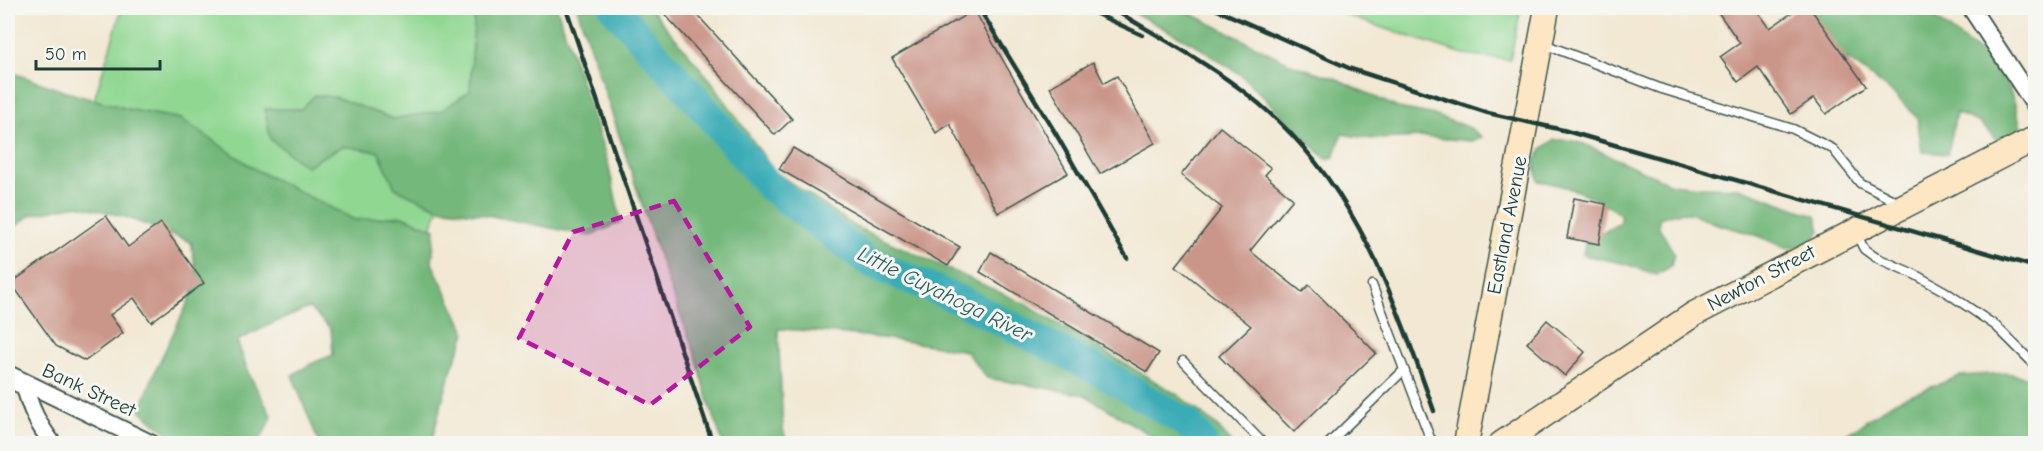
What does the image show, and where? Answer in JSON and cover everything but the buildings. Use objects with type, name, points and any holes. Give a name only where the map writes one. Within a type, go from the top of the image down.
[{"type":"street","name":"Eastland Avenue","points":[[1467,444],[1547,8]]},
{"type":"street","points":[[1971,8],[2036,107]]},
{"type":"street","name":"Newton Street","points":[[1501,444],[1694,314],[2036,138]]},
{"type":"street","name":"Bank Street","points":[[8,374],[152,444]]},
{"type":"street","points":[[8,386],[24,383],[34,417],[53,444]]},
{"type":"lane","points":[[1541,43],[1662,89],[1793,129],[1833,149],[1860,183],[1904,206]]},
{"type":"lane","points":[[1854,230],[1864,249],[1875,258],[1914,274],[1971,309],[1996,326],[2036,366]]},
{"type":"lane","points":[[1372,285],[1430,438],[1436,444]]},
{"type":"lane","points":[[1183,361],[1264,444]]},
{"type":"lane","points":[[1328,444],[1404,370]]},
{"type":"highlighted area","points":[[674,201],[750,327],[650,405],[519,338],[573,232]]},
{"type":"green space","points":[[122,8],[475,8],[470,91],[441,111],[393,119],[335,97],[301,109],[266,109],[343,146],[379,152],[395,188],[439,208],[431,228],[402,216],[355,221],[258,171],[181,119],[94,100]]},
{"type":"green space","points":[[475,8],[557,8],[608,163],[621,222],[590,236],[482,214],[439,208],[395,188],[379,152],[343,146],[306,166],[270,139],[265,109],[301,109],[315,95],[335,97],[393,119],[441,111],[470,91]]},
{"type":"green space","points":[[577,8],[650,8],[712,82],[774,171],[856,227],[1023,303],[1178,395],[1217,426],[1232,443],[1163,443],[1085,395],[987,378],[966,351],[873,337],[778,329],[783,429],[787,443],[723,443]]},
{"type":"green space","points":[[1125,8],[1180,8],[1293,65],[1335,78],[1398,108],[1431,114],[1470,128],[1482,137],[1472,141],[1423,137],[1373,139],[1342,134],[1334,157],[1326,159],[1240,74],[1194,44]]},
{"type":"green space","points":[[1330,8],[1521,8],[1510,60],[1463,54],[1362,21]]},
{"type":"green space","points":[[1801,8],[1922,8],[2001,69],[2014,101],[2022,131],[1995,139],[1980,123],[1956,113],[1948,154],[1922,152],[1917,117],[1887,88],[1821,40]]},
{"type":"green space","points":[[8,71],[66,92],[132,110],[181,119],[258,171],[355,220],[402,216],[435,229],[432,263],[466,333],[450,373],[431,443],[319,443],[292,375],[333,355],[331,329],[309,308],[237,341],[249,374],[272,417],[261,438],[254,443],[189,444],[172,437],[140,410],[156,369],[198,282],[191,242],[123,216],[77,205],[30,215],[15,227],[8,226]]},
{"type":"green space","points":[[1554,140],[1569,140],[1584,144],[1671,184],[1739,188],[1816,216],[1820,231],[1809,244],[1787,249],[1759,236],[1714,223],[1693,214],[1680,212],[1659,218],[1659,227],[1674,253],[1671,266],[1657,275],[1626,264],[1583,255],[1585,243],[1620,223],[1620,214],[1581,193],[1539,181],[1534,163],[1543,148]]},
{"type":"green space","points":[[2007,373],[2026,377],[2035,385],[2035,443],[1834,443],[1895,401],[1960,376]]},
{"type":"waterway","name":"Little Cuyahoga River","points":[[614,8],[707,112],[769,186],[869,262],[964,302],[1103,373],[1188,424],[1204,444]]},
{"type":"railway","points":[[566,8],[713,444]]},
{"type":"railway","points":[[979,8],[1056,134],[1127,258]]},
{"type":"railway","points":[[1084,8],[1142,35]]},
{"type":"railway","points":[[1111,8],[1192,56],[1239,88],[1278,120],[1311,156],[1338,194],[1362,234],[1401,320],[1434,411]]},
{"type":"railway","points":[[1213,8],[1351,69],[1488,113],[1563,130],[2036,267]]}]
